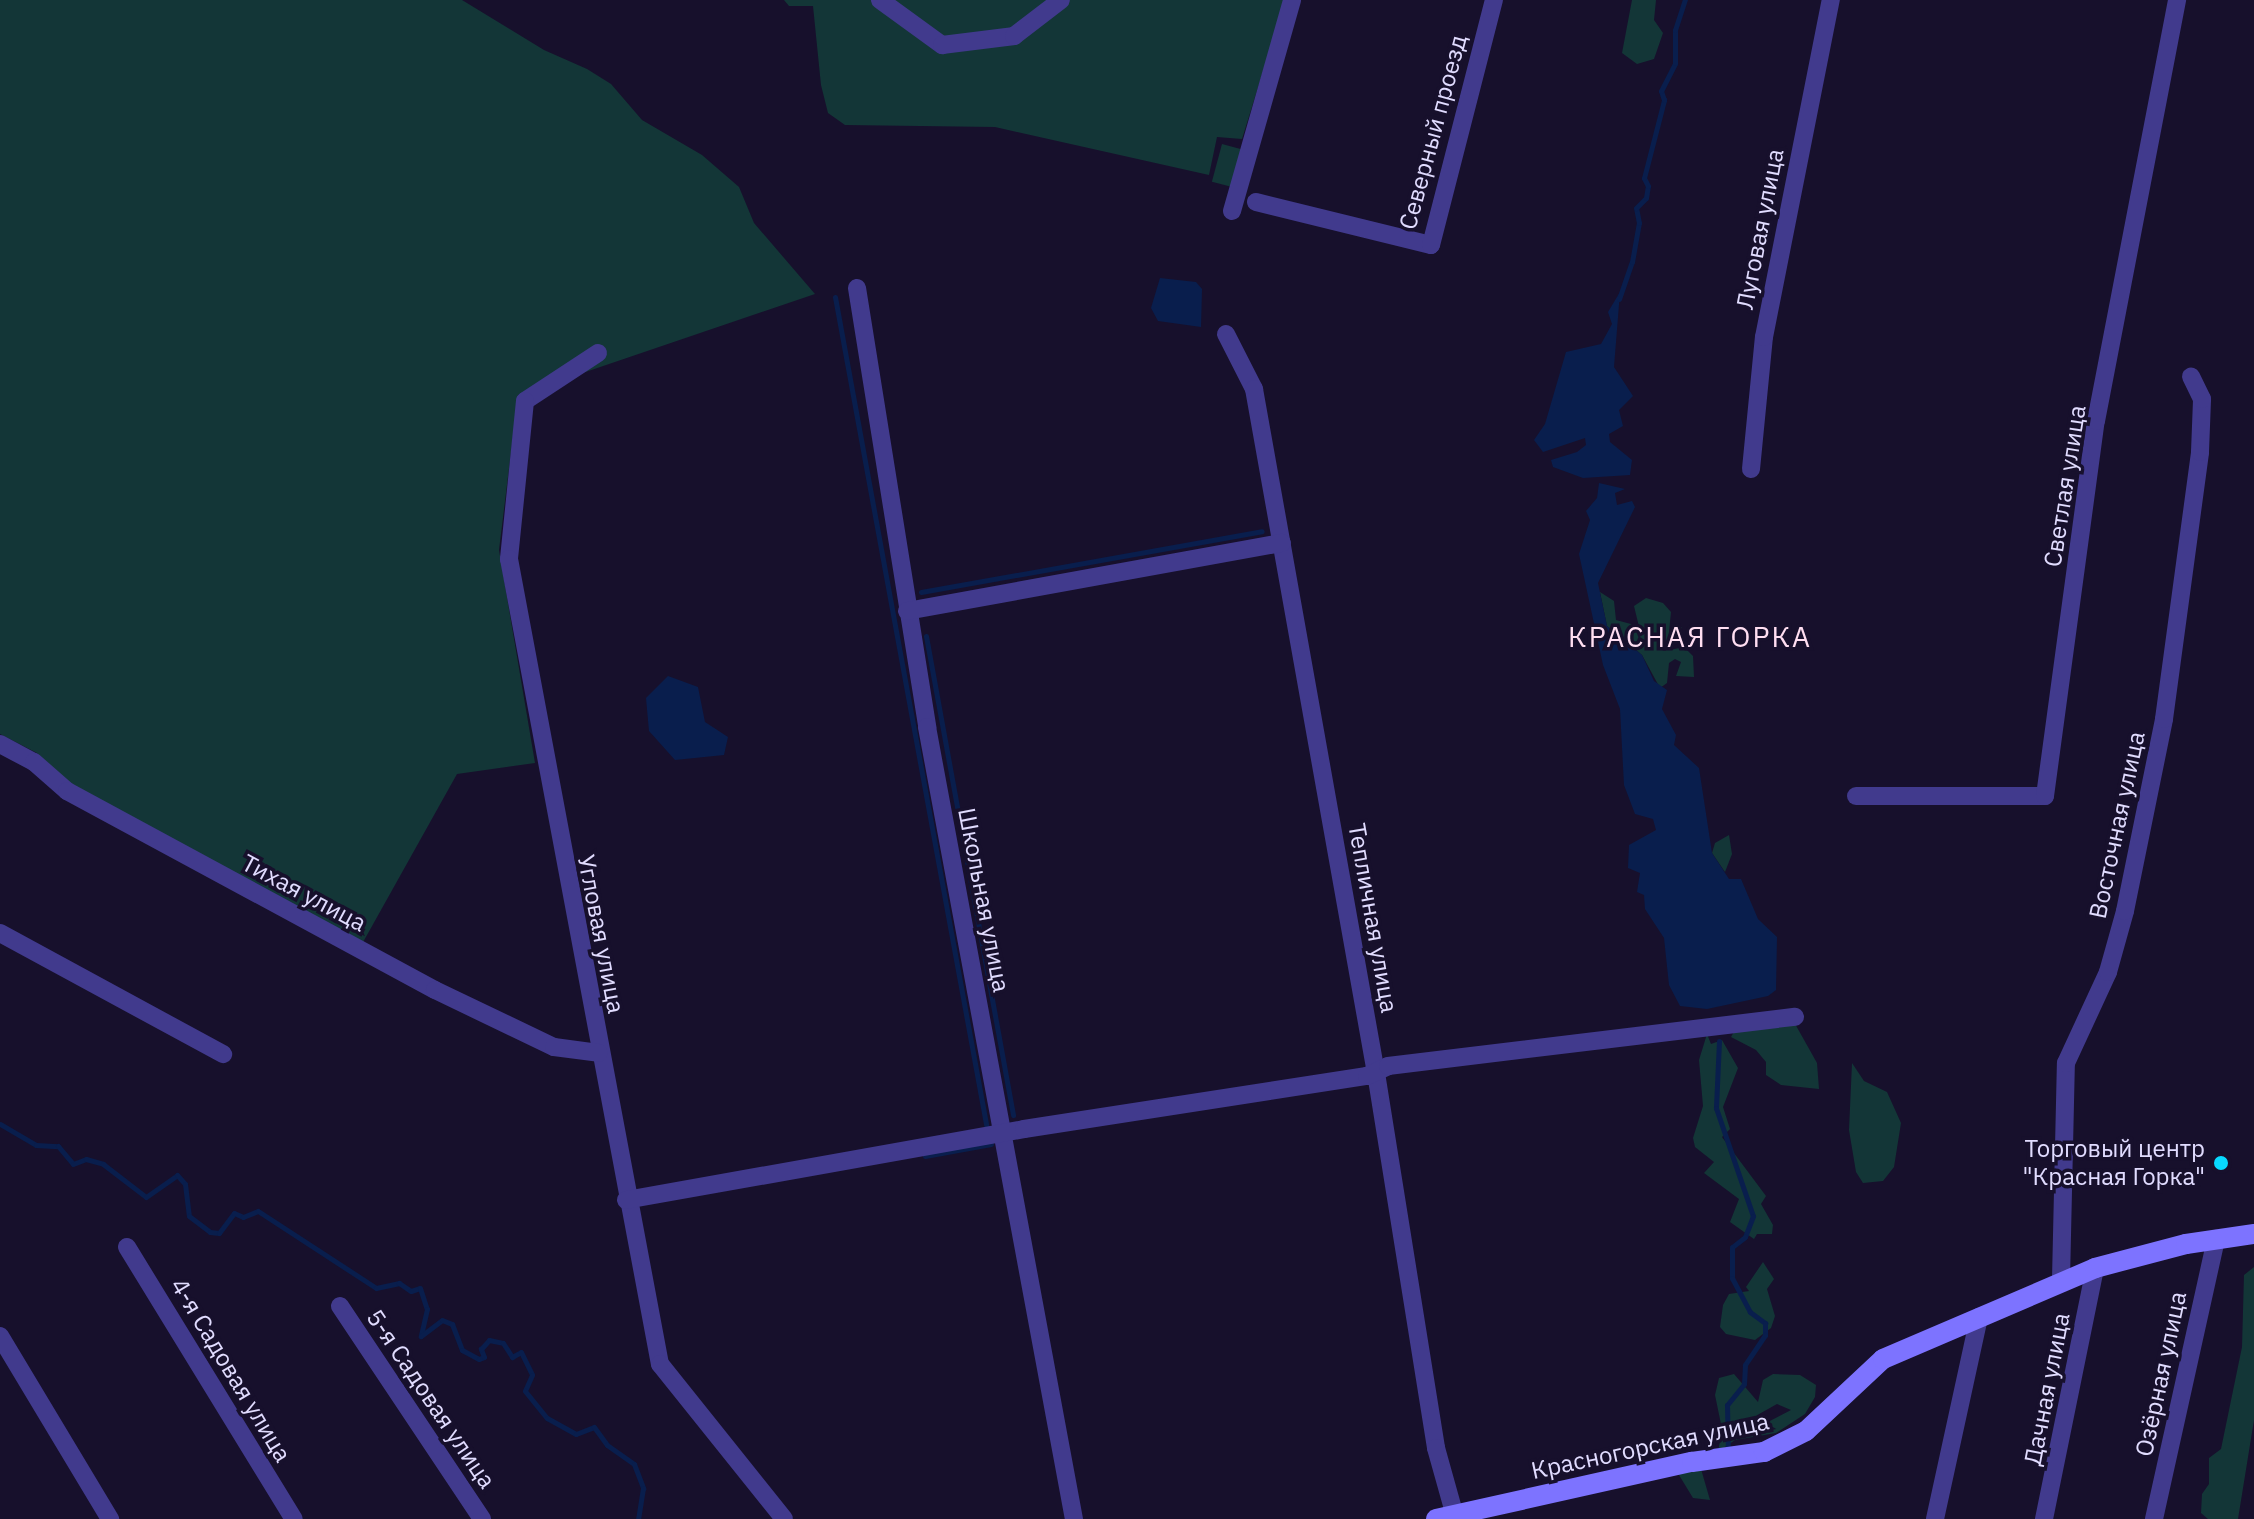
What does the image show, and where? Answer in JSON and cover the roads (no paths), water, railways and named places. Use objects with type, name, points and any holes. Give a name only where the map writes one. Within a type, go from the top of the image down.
[{"type":"street","points":[[880,0],[942,45],[1014,36],[1061,0]]},
{"type":"street","points":[[1232,211],[1292,0]]},
{"type":"street","name":"Северный проезд","points":[[1256,202],[1431,245],[1494,0]]},
{"type":"street","name":"Луговая улица","points":[[1751,469],[1764,337],[1831,0]]},
{"type":"street","name":"Светлая улица","points":[[1856,796],[2045,796],[2096,421],[2177,0]]},
{"type":"street","name":"Школьная улица","points":[[857,288],[907,611],[1074,1519]]},
{"type":"street","name":"Тепличная улица","points":[[1226,334],[1249,371],[1282,543],[1376,1073],[1445,1517]]},
{"type":"street","name":"Угловая улица","points":[[598,353],[525,401],[509,559],[626,1200],[660,1364],[784,1519]]},
{"type":"street","name":"Восточная улица","points":[[2061,1279],[2066,1063],[2108,972],[2125,911],[2164,719],[2200,452],[2202,399],[2191,376]]},
{"type":"street","points":[[907,611],[1282,543]]},
{"type":"street","name":"Тихая улица","points":[[0,744],[34,762],[67,791],[422,983],[554,1047],[599,1053]]},
{"type":"street","points":[[0,933],[223,1054]]},
{"type":"street","points":[[626,1200],[1376,1073],[1388,1066],[1795,1017]]},
{"type":"street","name":"Красногорская улица","points":[[1445,1517],[1783,1445],[1806,1431],[1883,1359],[2061,1279],[2216,1239],[2254,1234]]},
{"type":"street","name":"Озёрная улица","points":[[2154,1519],[2216,1239]]},
{"type":"street","name":"4-я Садовая улица","points":[[127,1247],[294,1519]]},
{"type":"street","name":"Дачная улица","points":[[2044,1519],[2095,1268]]},
{"type":"street","name":"5-я Садовая улица","points":[[340,1306],[482,1519]]},
{"type":"street","points":[[1935,1519],[1979,1317]]},
{"type":"street","points":[[0,1336],[110,1519]]},
{"type":"water","points":[[1160,278],[1196,282],[1202,289],[1201,327],[1158,321],[1151,308]]},
{"type":"water","points":[[1620,292],[1614,367],[1633,396],[1619,410],[1623,426],[1609,434],[1610,442],[1632,460],[1630,475],[1583,478],[1553,467],[1551,460],[1577,452],[1586,445],[1585,438],[1543,452],[1534,440],[1545,424],[1566,352],[1601,344],[1612,324],[1608,312]]},
{"type":"water","points":[[1599,483],[1625,489],[1615,493],[1617,505],[1632,501],[1635,507],[1598,583],[1607,626],[1642,655],[1654,681],[1667,690],[1662,709],[1676,735],[1674,745],[1699,768],[1712,853],[1729,879],[1741,879],[1758,919],[1777,937],[1776,990],[1768,996],[1707,1009],[1680,1006],[1669,985],[1664,938],[1645,909],[1644,895],[1637,892],[1640,873],[1628,868],[1629,845],[1656,830],[1653,819],[1635,814],[1624,785],[1620,709],[1603,665],[1579,554],[1590,520],[1586,511],[1597,498]]},
{"type":"water","points":[[668,676],[698,687],[705,722],[728,737],[724,755],[675,760],[649,731],[646,698]]},
{"type":"waterway","points":[[1619,299],[1632,262],[1639,223],[1636,208],[1646,198],[1648,186],[1644,178],[1664,100],[1661,91],[1675,63],[1675,30],[1685,0]]},
{"type":"waterway","points":[[835,297],[987,1129]]},
{"type":"waterway","points":[[921,592],[1262,531]]},
{"type":"waterway","points":[[926,636],[1013,1115]]},
{"type":"waterway","points":[[1719,1041],[1716,1108],[1753,1216],[1745,1237],[1732,1247],[1732,1278],[1750,1312],[1765,1323],[1765,1335],[1745,1365],[1744,1384],[1727,1405],[1728,1452]]},
{"type":"waterway","points":[[0,1124],[36,1145],[58,1146],[73,1164],[86,1159],[103,1164],[146,1197],[177,1175],[185,1184],[189,1216],[210,1232],[219,1233],[234,1213],[243,1217],[258,1211],[376,1288],[399,1283],[411,1291],[420,1288],[427,1309],[421,1336],[442,1320],[452,1324],[462,1350],[479,1359],[484,1357],[481,1349],[489,1340],[503,1343],[512,1357],[521,1352],[532,1375],[525,1391],[547,1418],[576,1434],[594,1427],[607,1445],[634,1464],[643,1488],[638,1519]]},
{"type":"waterway","points":[[925,1156],[991,1144]]},
{"type":"place","name":"Торговый центр \"Красная Горка\"","points":[[2221,1163]]},
{"type":"district","name":"КРАСНАЯ ГОРКА","points":[[1690,637]]}]
